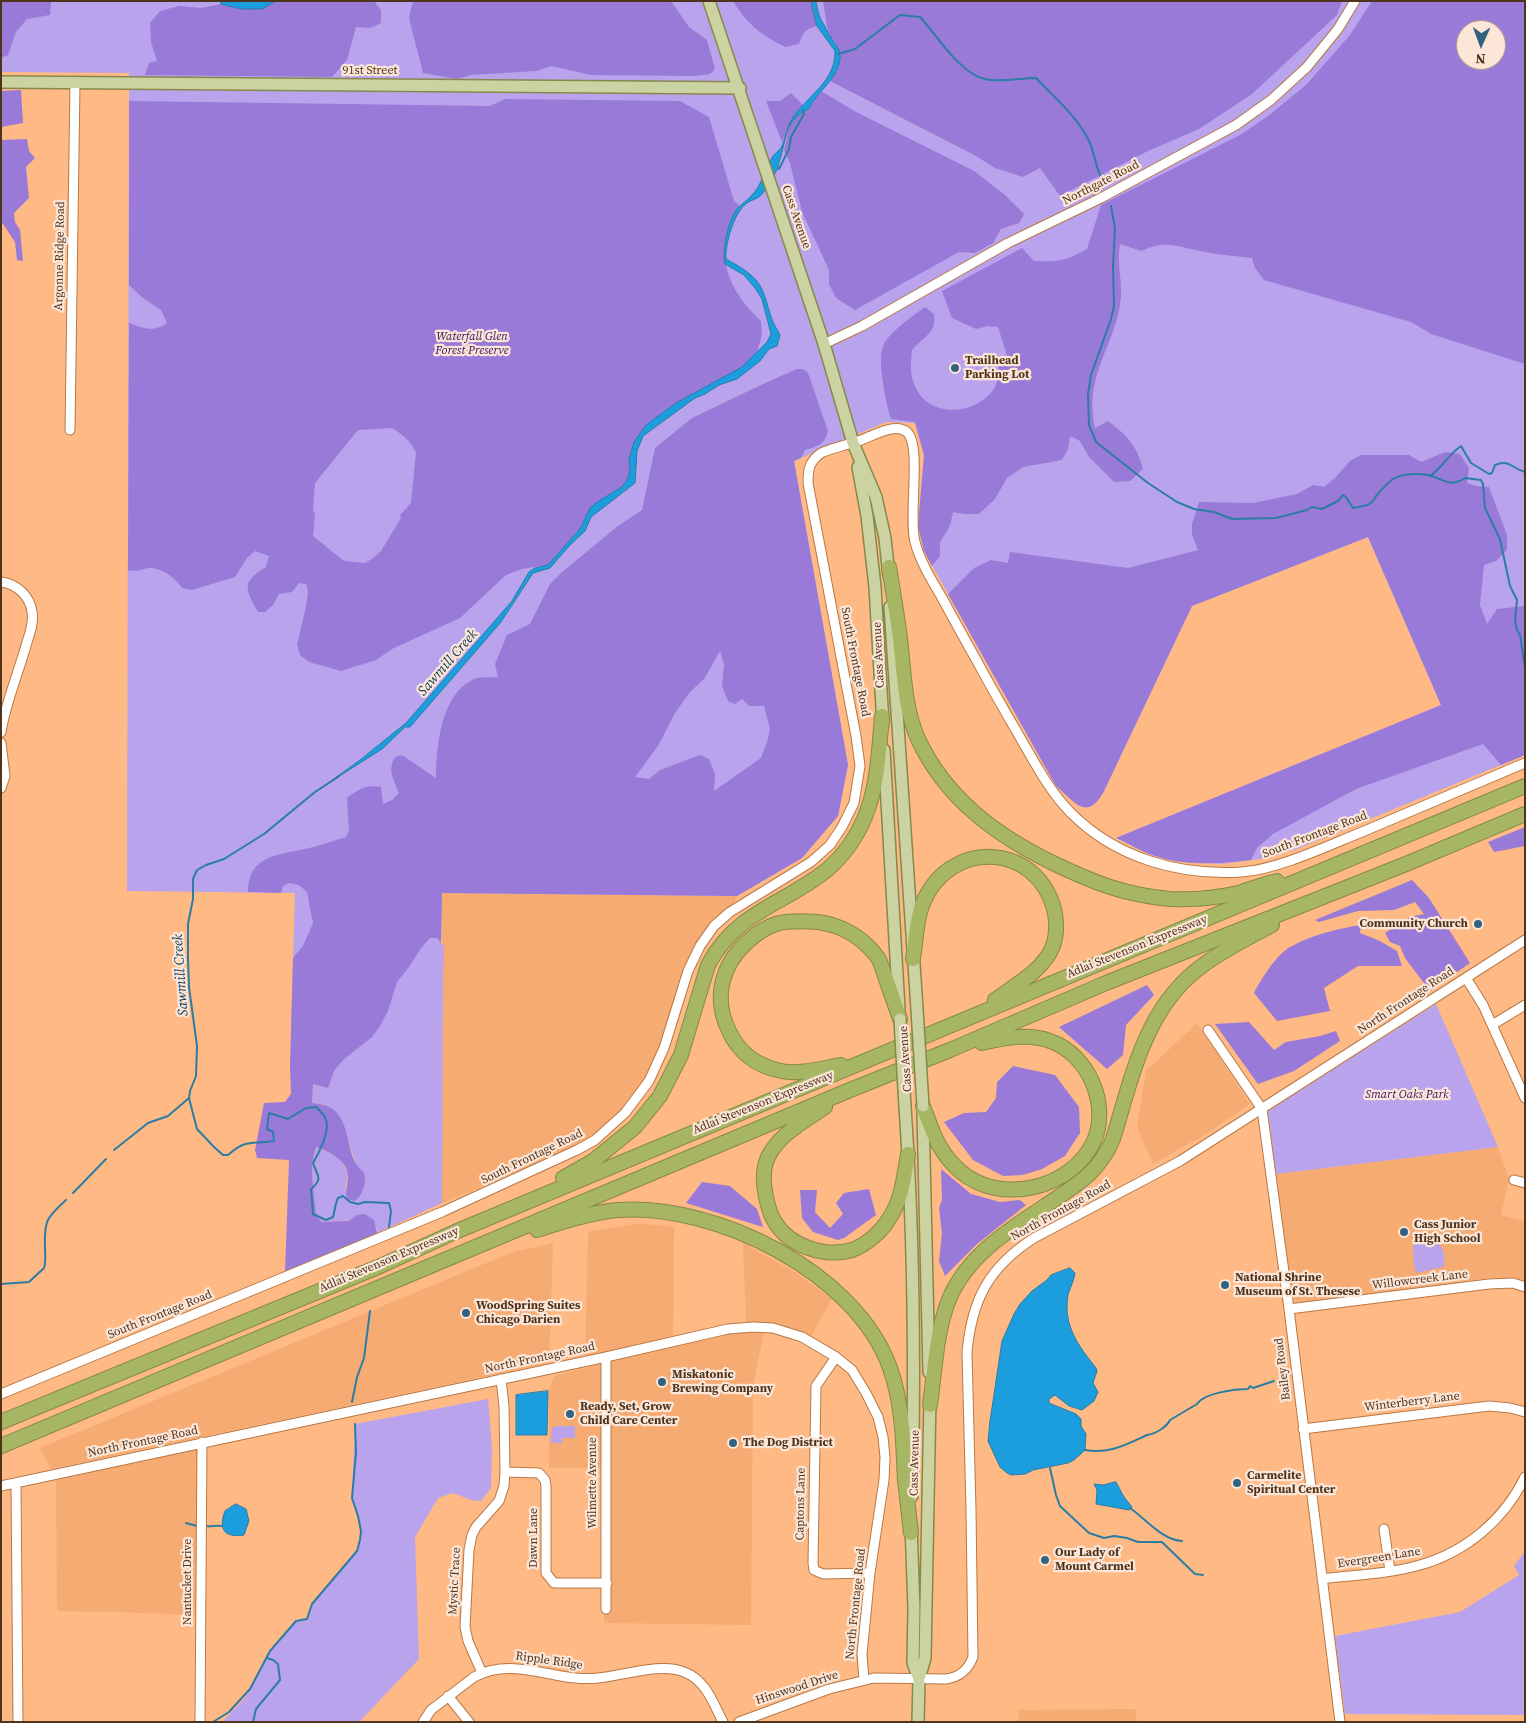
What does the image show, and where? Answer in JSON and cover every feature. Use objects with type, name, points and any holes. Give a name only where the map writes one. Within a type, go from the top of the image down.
[{"type":"highway","points":[[889,567],[904,679],[912,722],[918,738],[933,765],[950,787],[972,811],[1003,836],[1030,852],[1096,883],[1127,893],[1170,899],[1192,899],[1237,893],[1334,866]]},
{"type":"highway","points":[[455,1232],[573,1174],[635,1127],[660,1096],[681,1055],[708,965],[722,944],[739,925],[829,868],[842,855],[859,830],[870,804],[882,716]]},
{"type":"highway","name":"Adlai Stevenson Expressway","points":[[1,1422],[378,1267],[455,1232],[976,1013],[1525,786]]},
{"type":"highway","name":"Adlai Stevenson Expressway","points":[[1,1446],[850,1090],[950,1050],[1106,983],[1525,814]]},
{"type":"highway","points":[[913,959],[923,904],[928,892],[947,870],[962,861],[974,857],[1008,860],[1030,870],[1047,890],[1052,903],[1056,924],[1053,946],[1034,972],[976,1013]]},
{"type":"highway","points":[[930,1405],[939,1340],[950,1297],[961,1279],[983,1251],[1000,1236],[1077,1185],[1090,1175],[1100,1163],[1113,1139],[1145,1037],[1164,1004],[1176,989],[1205,963],[1312,901]]},
{"type":"highway","points":[[872,1058],[813,1070],[782,1071],[766,1066],[746,1056],[735,1042],[722,1016],[720,999],[722,982],[726,968],[734,956],[754,936],[776,924],[808,921],[835,925],[849,931],[879,959],[900,1019]]},
{"type":"highway","points":[[923,1106],[940,1150],[962,1173],[992,1187],[1017,1189],[1053,1181],[1076,1165],[1094,1142],[1099,1120],[1098,1100],[1095,1090],[1090,1076],[1083,1066],[1063,1048],[1051,1041],[1015,1037],[950,1050]]},
{"type":"highway","points":[[850,1090],[787,1134],[769,1155],[764,1169],[764,1191],[770,1213],[774,1222],[781,1230],[796,1242],[819,1251],[839,1252],[853,1250],[861,1246],[882,1230],[897,1205],[908,1154]]},
{"type":"highway","points":[[436,1263],[544,1227],[584,1216],[617,1210],[668,1212],[690,1216],[725,1227],[780,1252],[814,1273],[843,1298],[860,1316],[882,1350],[890,1368],[901,1420],[911,1533]]},
{"type":"main road","name":"Cass Avenue","points":[[709,1],[740,88],[773,194],[824,344],[854,443],[876,497],[889,567],[898,734],[923,1106],[930,1405],[925,1658],[919,1679],[918,1722]]},
{"type":"main road","name":"91st Street","points":[[1,82],[740,88]]},
{"type":"main road","name":"Cass Avenue","points":[[854,443],[867,516],[875,587],[888,840],[908,1154],[914,1379],[911,1533],[914,1609],[913,1663],[919,1679]]},
{"type":"street","name":"Northgate Road","points":[[824,344],[862,326],[1008,243],[1101,198],[1236,125],[1271,100],[1307,67],[1338,29],[1356,1]]},
{"type":"street","name":"Argonne Ridge Road","points":[[70,430],[75,83]]},
{"type":"street","name":"South Frontage Road","points":[[1,1394],[442,1212],[577,1150],[595,1140],[625,1113],[649,1082],[664,1048],[688,971],[700,946],[714,926],[741,904],[811,862],[830,844],[842,827],[854,803],[860,766],[856,736],[808,483],[809,466],[814,458],[837,446],[854,443],[892,429],[901,429],[910,437],[914,452],[912,518],[914,538],[924,567],[1051,789],[1088,828],[1129,853],[1152,862],[1180,869],[1210,872],[1243,872],[1269,868],[1325,847],[1525,763]]},
{"type":"street","points":[[1,732],[33,617],[31,605],[24,592],[4,582]]},
{"type":"street","points":[[1,743],[6,776],[1,788]]},
{"type":"street","name":"North Frontage Road","points":[[1,1486],[606,1357],[728,1329],[773,1328],[802,1337],[836,1357],[852,1370],[878,1417],[885,1457],[884,1480],[870,1573],[862,1654],[864,1680],[874,1678],[954,1678],[967,1669],[973,1657],[968,1337],[976,1306],[992,1274],[1017,1249],[1034,1238],[1180,1161],[1525,940]]},
{"type":"street","points":[[1466,978],[1483,1005],[1525,1098]]},
{"type":"street","points":[[1492,1025],[1525,1005]]},
{"type":"street","name":"Bailey Road","points":[[1208,1030],[1262,1109],[1289,1309],[1340,1722]]},
{"type":"street","points":[[1514,1180],[1525,1183]]},
{"type":"street","name":"Willowcreek Lane","points":[[1289,1309],[1498,1283],[1513,1283],[1525,1287]]},
{"type":"street","name":"Wilmette Avenue","points":[[606,1357],[606,1609]]},
{"type":"street","name":"Captons Lane","points":[[836,1357],[816,1386],[814,1570],[823,1574],[870,1573]]},
{"type":"street","name":"Mystic Trace","points":[[482,1672],[468,1641],[465,1627],[469,1544],[476,1526],[499,1501],[504,1486],[506,1472],[504,1406],[501,1379]]},
{"type":"street","name":"Winterberry Lane","points":[[1303,1429],[1490,1406],[1525,1412]]},
{"type":"street","name":"Nantucket Drive","points":[[200,1722],[202,1442]]},
{"type":"street","name":"Dawn Lane","points":[[506,1472],[539,1473],[545,1480],[546,1573],[551,1580],[554,1582],[607,1583]]},
{"type":"street","name":"Evergreen Lane","points":[[1322,1579],[1411,1567],[1452,1553],[1488,1527],[1503,1511],[1525,1477]]},
{"type":"street","points":[[16,1483],[18,1722]]},
{"type":"street","points":[[1384,1529],[1390,1571]]},
{"type":"street","name":"Ripple Ridge","points":[[423,1722],[431,1710],[482,1672],[501,1668],[516,1668],[568,1678],[589,1679],[661,1668],[676,1669],[688,1673],[702,1683],[723,1722]]},
{"type":"street","name":"Hinswood Drive","points":[[738,1722],[755,1714],[864,1680]]},
{"type":"street","points":[[448,1696],[469,1722]]},
{"type":"shaded area","points":[[442,893],[737,896],[732,907],[701,938],[647,1081],[621,1113],[594,1136],[570,1150],[442,1203]]},
{"type":"shaded area","points":[[1197,1023],[1250,1104],[1206,1134],[1153,1164],[1137,1127],[1146,1071]]},
{"type":"shaded area","name":"Cass Junior High School","points":[[1498,1147],[1509,1179],[1501,1215],[1525,1221],[1525,1282],[1503,1278],[1489,1278],[1300,1303],[1293,1299],[1276,1174]]},
{"type":"shaded area","points":[[634,1224],[674,1227],[673,1338],[585,1356],[588,1232]]},
{"type":"shaded area","points":[[553,1243],[549,1363],[51,1469],[40,1448],[513,1252]]},
{"type":"shaded area","points":[[743,1243],[798,1274],[832,1299],[811,1337],[792,1328],[746,1323]]},
{"type":"shaded area","points":[[752,1331],[764,1331],[753,1387],[751,1625],[604,1623],[602,1468],[549,1468],[549,1390],[554,1376],[694,1340]]},
{"type":"shaded area","points":[[199,1449],[197,1615],[57,1611],[56,1479]]},
{"type":"shaded area","points":[[1135,1709],[1137,1722],[1019,1722],[1018,1710]]},
{"type":"green space","name":"Waterfall Glen Forest Preserve","points":[[1,1],[1525,1],[1525,755],[1297,849],[1260,859],[1221,864],[1187,862],[1155,856],[1116,838],[1441,705],[1368,537],[1192,606],[1104,791],[1056,786],[924,551],[918,526],[924,455],[915,423],[886,422],[794,461],[848,765],[838,816],[802,858],[737,896],[442,893],[441,943],[444,946],[442,1203],[377,1233],[376,1226],[357,1215],[349,1221],[322,1222],[316,1216],[313,1181],[312,1164],[316,1147],[340,1158],[348,1174],[345,1190],[363,1173],[356,1165],[344,1127],[326,1105],[312,1103],[313,1083],[328,1088],[331,1075],[335,1069],[290,1068],[295,893],[127,891],[129,73],[1,72]]},
{"type":"green space","points":[[1,1],[51,1],[50,15],[27,19],[16,32],[8,55],[1,58]]},
{"type":"green space","points":[[276,1],[374,1],[381,10],[381,23],[370,28],[356,27],[347,60],[332,77],[145,75],[149,63],[157,61],[151,42],[150,23],[160,11],[179,6],[201,8],[221,4],[241,9],[262,9]]},
{"type":"green space","points":[[413,1],[671,1],[689,27],[707,40],[715,69],[710,74],[695,76],[591,75],[551,66],[536,71],[471,75],[457,79],[423,73],[409,18]]},
{"type":"green space","points":[[733,1],[812,2],[817,26],[805,32],[799,44],[785,47],[755,28]]},
{"type":"green space","points":[[823,1],[1342,1],[1337,15],[1252,94],[1199,129],[1148,151],[1060,196],[1040,168],[1023,177],[995,168],[976,156],[830,81],[839,63],[836,43],[830,37],[827,27]]},
{"type":"green space","points":[[1372,1],[1525,1],[1525,364],[1431,334],[1411,322],[1264,280],[1255,268],[1252,258],[1211,253],[1173,245],[1159,245],[1141,251],[1120,244],[1120,305],[1095,382],[1092,400],[1093,417],[1095,428],[1108,421],[1126,436],[1138,454],[1143,469],[1130,481],[1114,482],[1089,457],[1080,441],[1070,436],[1068,449],[1062,460],[1023,467],[1007,478],[995,499],[979,514],[953,512],[950,526],[940,542],[940,556],[932,566],[924,551],[918,526],[924,455],[915,422],[891,419],[881,361],[881,353],[886,341],[901,325],[925,307],[934,314],[933,326],[928,334],[912,350],[911,361],[911,374],[919,393],[927,402],[950,410],[974,405],[994,389],[998,378],[999,366],[1009,362],[998,327],[988,326],[976,329],[952,318],[942,291],[1022,248],[1034,261],[1056,261],[1087,249],[1101,205],[1240,135],[1268,116],[1306,85],[1350,35]]},
{"type":"green space","points":[[21,90],[23,123],[1,127],[1,91]]},
{"type":"green space","points":[[821,91],[856,112],[974,171],[1005,195],[1024,214],[1019,223],[1001,229],[993,243],[975,253],[959,252],[855,310],[836,298],[829,284],[829,270],[802,212],[790,163],[784,150],[790,124],[782,142],[766,101],[780,101],[791,93],[803,105],[793,118],[809,109]]},
{"type":"green space","points":[[505,99],[680,101],[709,117],[734,201],[740,206],[734,215],[725,244],[727,269],[736,291],[761,321],[762,334],[757,353],[742,367],[676,403],[646,425],[629,460],[628,478],[622,487],[590,508],[580,529],[548,565],[522,569],[506,575],[460,618],[392,649],[376,660],[341,671],[309,662],[300,655],[297,645],[306,607],[308,592],[306,584],[299,583],[292,592],[279,594],[273,605],[265,612],[258,612],[248,592],[249,582],[252,577],[266,567],[269,556],[255,551],[247,558],[235,577],[192,590],[182,588],[172,577],[158,569],[128,570],[129,323],[153,329],[167,323],[161,310],[143,298],[129,285],[129,101],[490,106]],"holes":[[[392,428],[409,442],[416,453],[411,503],[400,515],[401,518],[381,551],[372,559],[365,563],[344,561],[313,536],[315,483],[358,430]]]},
{"type":"green space","points":[[27,139],[29,151],[35,158],[26,167],[29,198],[14,213],[15,222],[20,230],[23,261],[17,260],[15,242],[1,221],[1,140]]},
{"type":"green space","points":[[797,369],[803,369],[808,373],[828,431],[823,442],[805,450],[801,458],[794,461],[848,765],[838,816],[802,858],[737,896],[442,893],[441,943],[437,938],[430,938],[421,948],[397,982],[388,1011],[380,1026],[372,1037],[343,1060],[334,1071],[328,1088],[313,1084],[312,1103],[329,1107],[339,1115],[353,1158],[365,1177],[363,1189],[358,1199],[355,1201],[347,1199],[347,1169],[340,1160],[316,1147],[312,1172],[316,1216],[322,1222],[349,1221],[357,1215],[365,1214],[374,1220],[377,1233],[285,1272],[289,1160],[257,1158],[255,1150],[264,1103],[285,1102],[291,1094],[293,958],[303,946],[313,923],[307,892],[299,885],[289,883],[283,886],[281,893],[248,892],[249,880],[253,871],[266,859],[346,837],[349,830],[347,798],[359,790],[371,786],[381,787],[383,804],[392,800],[399,793],[391,771],[395,757],[402,755],[436,778],[439,737],[442,723],[453,697],[472,680],[498,677],[495,664],[507,635],[530,624],[550,584],[618,526],[642,510],[655,448],[692,418]],"holes":[[[720,651],[724,664],[722,686],[728,701],[735,704],[742,699],[749,706],[764,706],[770,729],[761,758],[714,791],[715,774],[709,759],[700,755],[660,770],[649,779],[635,777],[658,746],[675,713],[690,692],[704,679]]]},
{"type":"green space","points":[[1445,452],[1460,454],[1469,468],[1467,483],[1489,487],[1507,535],[1507,550],[1496,561],[1484,565],[1480,605],[1487,624],[1497,609],[1525,606],[1525,755],[1501,765],[1483,744],[1356,789],[1273,834],[1257,848],[1251,860],[1190,863],[1150,854],[1116,838],[1441,705],[1368,537],[1192,606],[1104,791],[1092,806],[1087,808],[1075,803],[1056,786],[948,594],[974,568],[991,560],[1008,563],[1010,552],[1128,568],[1198,550],[1192,534],[1192,524],[1199,502],[1253,503],[1297,494],[1313,485],[1324,487],[1350,461],[1361,455],[1409,455],[1421,462]]},
{"type":"green space","points":[[1525,827],[1525,846],[1494,852],[1488,842]]},
{"type":"green space","points":[[1412,880],[1429,898],[1470,963],[1430,991],[1405,958],[1400,946],[1390,942],[1385,933],[1410,917],[1424,914],[1415,902],[1394,910],[1358,911],[1319,922],[1315,920]]},
{"type":"green space","points":[[1361,925],[1360,933],[1380,941],[1397,951],[1402,966],[1358,966],[1324,988],[1330,1011],[1277,1021],[1254,993],[1275,961],[1285,950],[1307,939]]},
{"type":"green space","points":[[1147,985],[1154,995],[1126,1025],[1123,1055],[1107,1069],[1059,1027]]},
{"type":"green space","name":"Smart Oaks Park","points":[[1436,1004],[1498,1147],[1276,1174],[1268,1111]]},
{"type":"green space","points":[[1249,1022],[1274,1050],[1286,1042],[1336,1031],[1340,1041],[1294,1071],[1258,1084],[1215,1024]]},
{"type":"green space","points":[[1013,1066],[1055,1075],[1079,1107],[1080,1133],[1065,1156],[1042,1169],[1023,1175],[1003,1176],[973,1160],[944,1122],[964,1113],[986,1112],[996,1098],[997,1082]]},
{"type":"green space","points":[[941,1169],[971,1194],[1000,1202],[1020,1200],[1026,1205],[977,1244],[945,1276],[939,1261],[942,1233],[939,1208],[942,1200]]},
{"type":"green space","points":[[702,1182],[730,1186],[757,1209],[763,1227],[686,1203]]},
{"type":"green space","points":[[869,1189],[876,1215],[844,1238],[838,1240],[813,1232],[802,1218],[800,1190],[817,1190],[815,1212],[830,1228],[843,1214],[836,1203],[844,1193]]},
{"type":"green space","points":[[1422,1239],[1435,1239],[1442,1249],[1445,1259],[1443,1267],[1416,1273],[1413,1246]]},
{"type":"green space","points":[[488,1399],[492,1447],[491,1488],[481,1501],[471,1500],[453,1493],[438,1498],[415,1537],[419,1659],[359,1722],[222,1722],[246,1697],[270,1651],[296,1621],[307,1619],[312,1604],[357,1551],[361,1531],[352,1498],[355,1424]]},
{"type":"green space","points":[[556,1426],[575,1426],[575,1438],[562,1438],[562,1443],[551,1443],[552,1428]]},
{"type":"green space","points":[[1525,1551],[1525,1715],[1345,1714],[1335,1636],[1460,1612],[1519,1575],[1514,1566]]},
{"type":"water","points":[[221,1],[276,1],[262,9],[241,9],[221,4]]},
{"type":"water","points":[[811,1],[816,1],[820,18],[838,48],[840,59],[837,70],[809,109],[801,113],[791,123],[777,170],[762,194],[747,203],[738,213],[731,229],[726,253],[726,259],[746,271],[760,285],[780,335],[777,346],[769,349],[760,361],[737,379],[719,385],[695,398],[643,436],[637,451],[635,483],[591,517],[585,531],[550,568],[533,573],[501,622],[410,727],[405,727],[382,749],[324,786],[406,723],[512,601],[529,572],[535,568],[548,565],[580,529],[590,508],[622,487],[628,478],[629,460],[634,442],[646,425],[676,403],[742,367],[767,342],[771,334],[762,299],[744,275],[725,264],[725,243],[728,228],[734,214],[755,192],[770,161],[781,148],[791,120],[826,79],[831,70],[835,51],[817,26]]},
{"type":"water","points":[[1070,1268],[1075,1273],[1068,1295],[1067,1306],[1070,1326],[1078,1343],[1096,1368],[1097,1371],[1093,1383],[1098,1392],[1094,1401],[1082,1410],[1069,1406],[1055,1395],[1049,1399],[1049,1403],[1076,1414],[1081,1419],[1081,1426],[1086,1434],[1085,1450],[1068,1463],[1033,1470],[1025,1474],[1011,1475],[1000,1467],[988,1441],[1002,1341],[1020,1304],[1032,1291],[1051,1275]]},
{"type":"water","points":[[548,1391],[547,1435],[516,1435],[516,1395]]},
{"type":"water","points":[[1116,1482],[1132,1507],[1129,1510],[1096,1504],[1097,1490],[1094,1484],[1103,1485]]},
{"type":"water","points":[[236,1504],[246,1509],[249,1521],[244,1535],[237,1536],[224,1531],[222,1523],[225,1511]]},
{"type":"waterway","points":[[838,54],[855,49],[900,15],[920,17],[957,61],[975,75],[997,81],[1036,78],[1079,124],[1091,146],[1103,182]]},
{"type":"waterway","name":"Sawmill Creek","points":[[779,169],[789,149],[791,137],[804,114],[803,110]]},
{"type":"waterway","points":[[1111,206],[1115,228],[1113,266],[1114,306],[1091,375],[1088,394],[1089,425],[1096,442],[1148,483],[1177,502],[1194,509],[1214,512],[1232,519],[1276,518],[1312,507],[1322,509],[1338,501],[1343,495],[1353,508],[1364,506],[1370,504],[1393,479],[1407,475],[1428,475],[1452,483],[1465,478],[1481,480],[1485,508],[1500,539],[1510,586],[1517,600],[1515,620],[1520,635],[1525,668]]},
{"type":"waterway","points":[[1430,476],[1461,446],[1471,463],[1489,474],[1492,473],[1495,465],[1500,463],[1510,465],[1525,472]]},
{"type":"waterway","points":[[338,777],[315,792],[264,834],[224,859],[197,870],[193,879],[193,899],[188,924],[189,987],[197,1046],[196,1076],[189,1098],[197,1129],[223,1155],[228,1155],[245,1144],[274,1141],[273,1132],[267,1129],[269,1113],[288,1119],[306,1108],[316,1107],[325,1116],[327,1130],[313,1163],[318,1174],[317,1182],[311,1189],[313,1214],[326,1220],[333,1217],[338,1198],[343,1196],[350,1202],[358,1204],[365,1202],[389,1203],[391,1211],[389,1227]]},
{"type":"waterway","name":"Sawmill Creek","points":[[114,1150],[148,1123],[168,1116],[189,1098]]},
{"type":"waterway","name":"Sawmill Creek","points":[[73,1193],[106,1159]]},
{"type":"waterway","name":"Sawmill Creek","points":[[1,1284],[29,1282],[44,1268],[46,1226],[50,1216],[66,1200]]},
{"type":"waterway","points":[[352,1402],[357,1377],[364,1358],[370,1311]]},
{"type":"waterway","points":[[1085,1450],[1110,1450],[1154,1433],[1170,1420],[1213,1394],[1248,1389],[1250,1386],[1253,1388],[1274,1381]]},
{"type":"waterway","points":[[213,1722],[229,1712],[250,1689],[270,1651],[296,1621],[307,1619],[312,1604],[357,1551],[361,1531],[352,1498],[356,1452],[355,1424]]},
{"type":"waterway","points":[[1050,1468],[1060,1506],[1089,1533],[1104,1538],[1114,1536],[1138,1542],[1162,1542],[1195,1574],[1203,1575]]},
{"type":"waterway","points":[[1130,1508],[1161,1533],[1175,1540],[1182,1541]]},
{"type":"waterway","points":[[186,1523],[197,1526]]},
{"type":"waterway","points":[[206,1526],[222,1526]]},
{"type":"waterway","points":[[253,1722],[256,1709],[280,1680],[278,1664],[267,1658]]},
{"type":"place","name":"Trailhead Parking Lot","points":[[955,368]]},
{"type":"place","name":"Community Church","points":[[1478,924]]},
{"type":"place","name":"Cass Junior High School","points":[[1404,1232]]},
{"type":"place","name":"National Shrine Museum of St. Thesese","points":[[1225,1285]]},
{"type":"place","name":"WoodSpring Suites Chicago Darien","points":[[466,1313]]},
{"type":"place","name":"Miskatonic Brewing Company","points":[[662,1382]]},
{"type":"place","name":"Ready, Set, Grow Child Care Center","points":[[570,1414]]},
{"type":"place","name":"The Dog District","points":[[733,1443]]},
{"type":"place","name":"Carmelite Spiritual Center","points":[[1237,1483]]},
{"type":"place","name":"Our Lady of Mount Carmel","points":[[1045,1560]]}]
